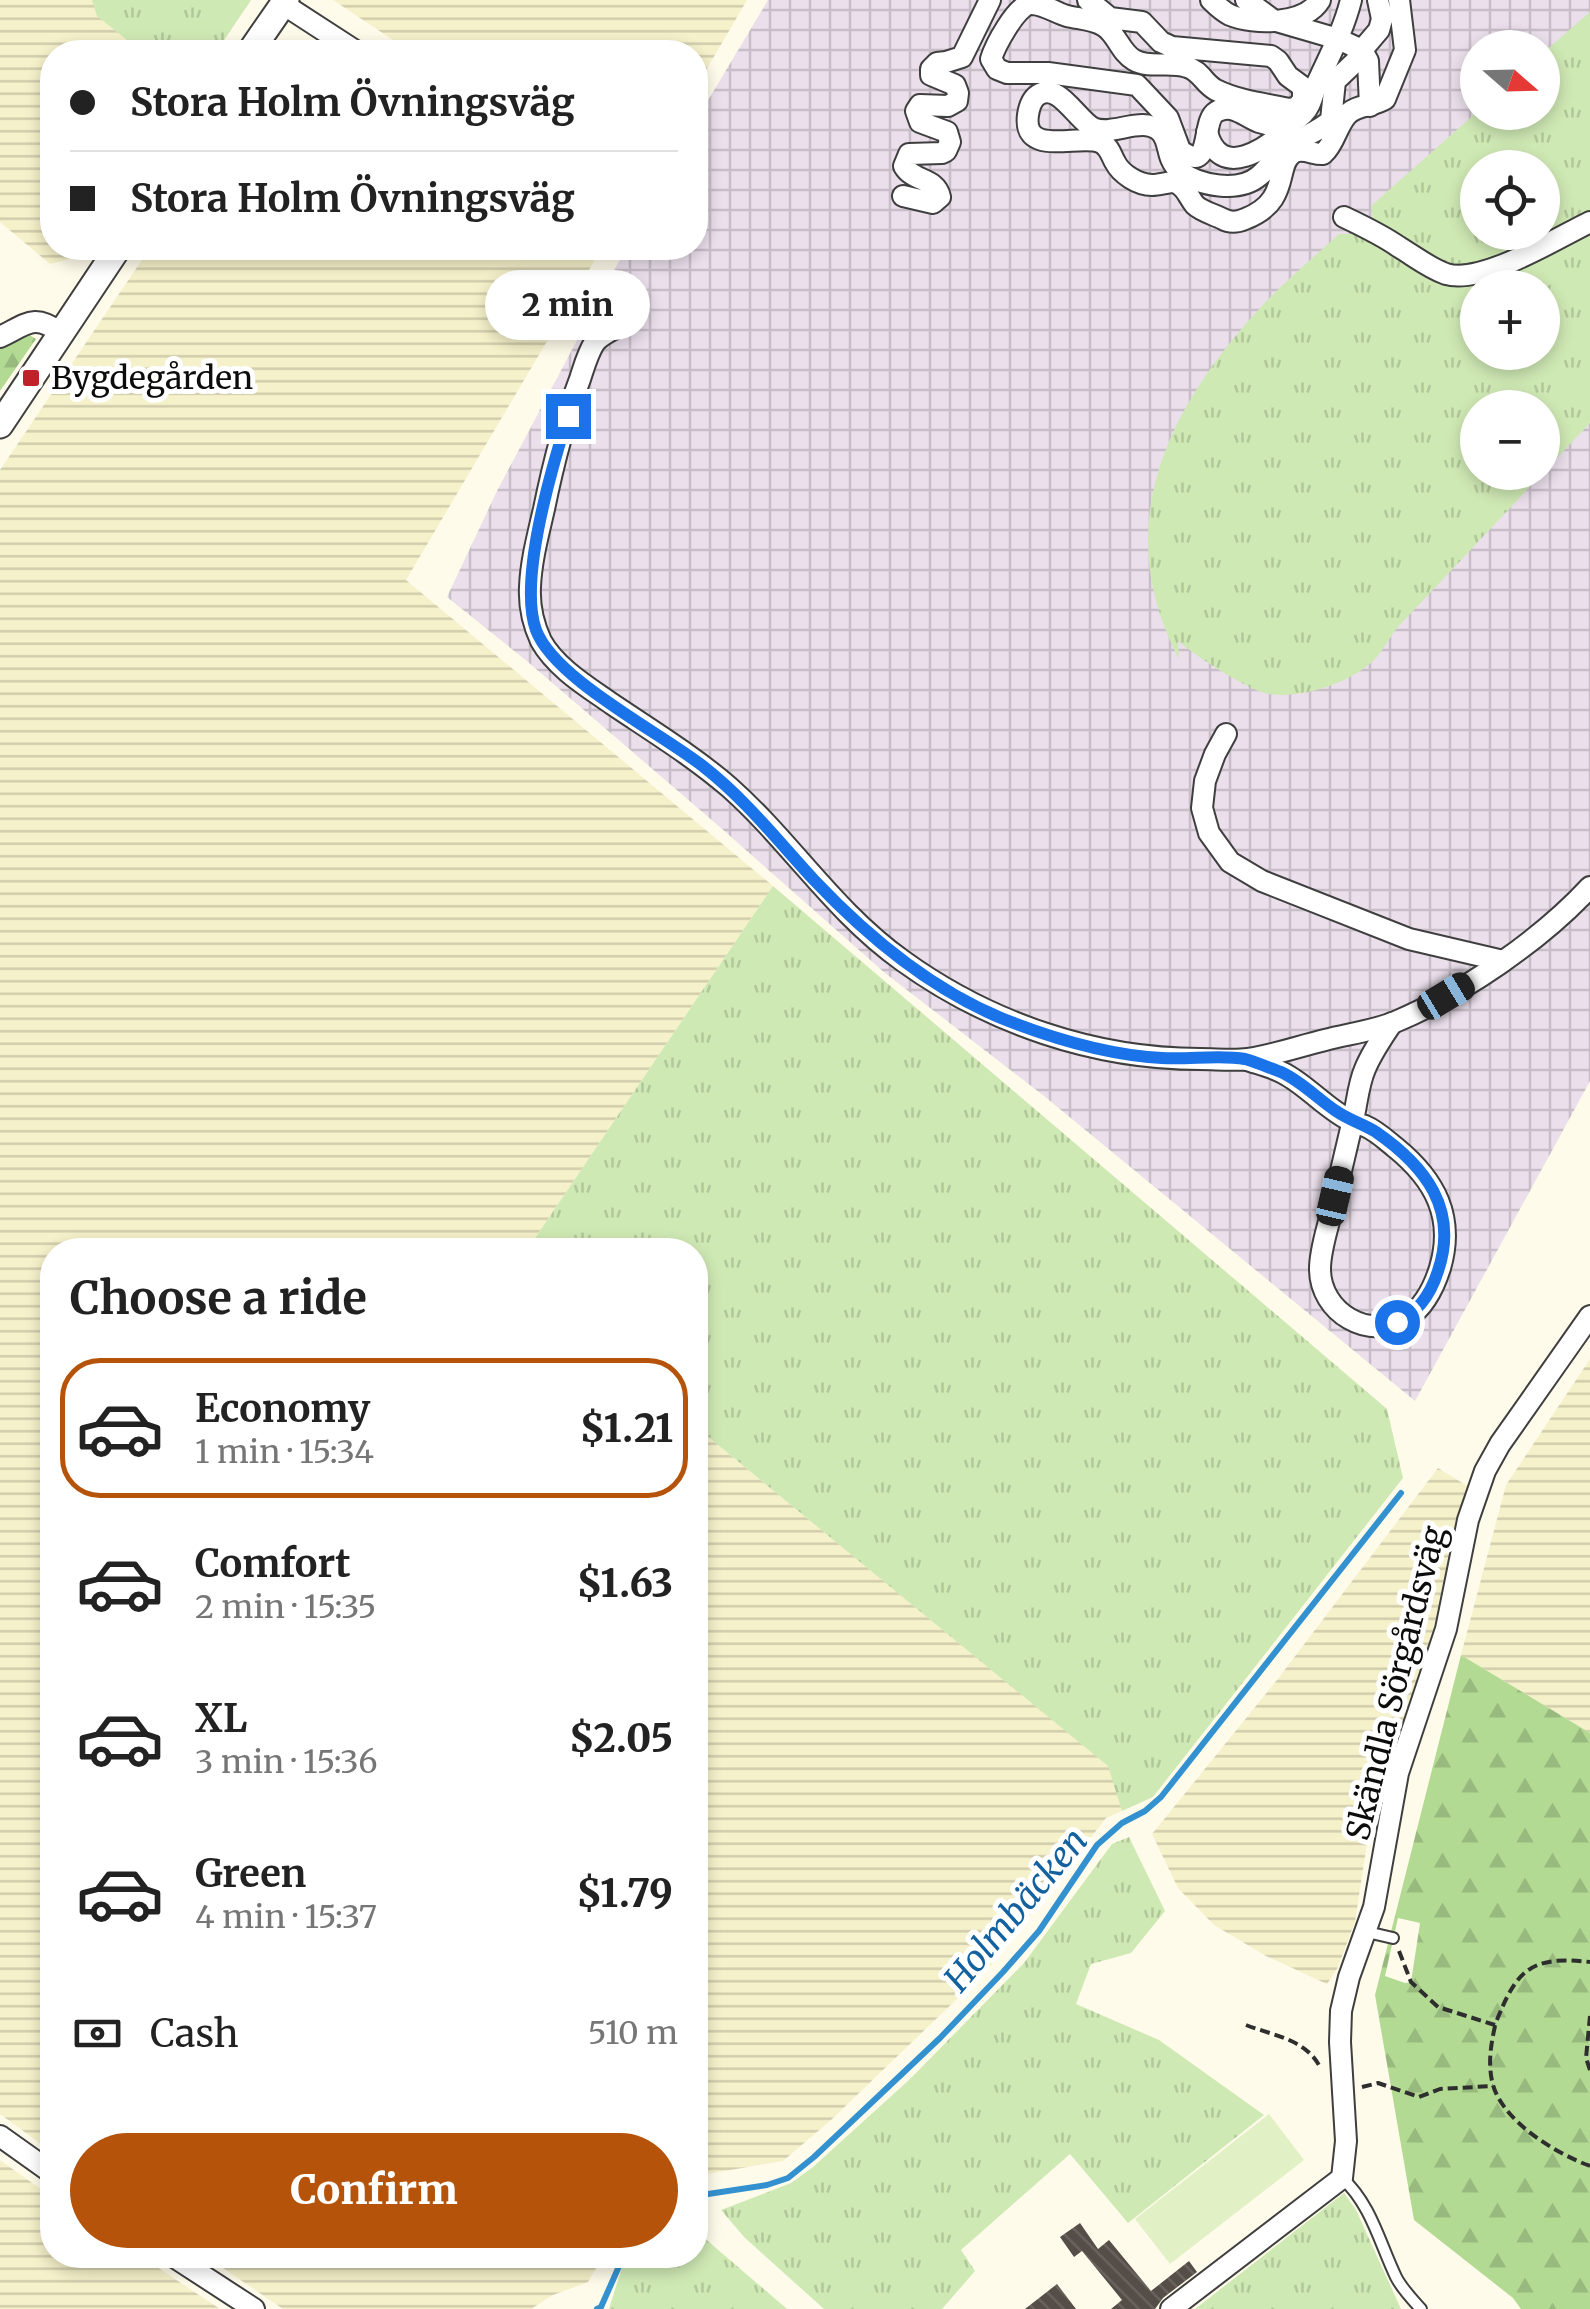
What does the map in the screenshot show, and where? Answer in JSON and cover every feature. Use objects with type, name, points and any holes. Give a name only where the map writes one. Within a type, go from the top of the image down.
[{"type":"street","points":[[903,196],[929,203],[940,196],[933,183],[907,172],[904,162],[914,152],[946,151],[950,137],[920,122],[916,111],[920,105],[948,106],[956,101],[955,86],[931,75],[930,69],[936,63],[962,56],[990,0]]},
{"type":"street","points":[[1088,0],[1110,18],[1142,22],[1161,42],[1172,47],[1271,56],[1303,88],[1303,100],[1290,109],[1228,95],[1189,68],[1136,61],[1100,24],[1035,4],[1022,8],[1004,32],[991,59],[999,70],[1138,85],[1168,118],[1180,150],[1195,156],[1206,146],[1211,117],[1226,108],[1268,125],[1284,124],[1320,109],[1341,111],[1381,103],[1404,55],[1399,0]]},
{"type":"street","points":[[1211,0],[1239,18],[1273,20],[1302,16],[1320,0]]},
{"type":"street","points":[[1246,0],[1273,20],[1362,50],[1368,61],[1370,106]]},
{"type":"street","points":[[1207,132],[1217,152],[1244,157],[1263,148],[1299,118],[1311,101],[1338,39],[1350,0]]},
{"type":"street","points":[[1341,111],[1326,126],[1284,149],[1256,178],[1223,185],[1203,183],[1178,169],[1168,155],[1164,135],[1157,129],[1093,128],[1052,93],[1043,92],[1035,98],[1028,122],[1035,136],[1048,142],[1087,140],[1103,144],[1119,168],[1134,180],[1148,185],[1178,183],[1200,208],[1236,222],[1274,199],[1292,154],[1301,150],[1320,155],[1327,151],[1341,111],[1334,84],[1378,34],[1382,19],[1378,0]]},
{"type":"street","points":[[258,40],[285,2],[340,40]]},
{"type":"street","points":[[1344,218],[1383,236],[1432,268],[1460,276],[1494,269],[1590,222]]},
{"type":"street","points":[[0,425],[110,260]]},
{"type":"street","points":[[0,337],[32,322],[46,322],[61,333]]},
{"type":"street","points":[[622,326],[607,332],[594,344],[576,390],[548,488],[530,587],[532,618],[546,650],[585,685],[727,786],[752,808],[844,910],[891,952],[949,991],[999,1017],[1118,1052],[1162,1058],[1246,1060],[1392,1023],[1446,996],[1504,961],[1554,922],[1590,887]]},
{"type":"street","points":[[1226,734],[1204,781],[1202,808],[1210,834],[1230,862],[1262,881],[1409,939],[1504,961]]},
{"type":"street","points":[[1246,1060],[1284,1074],[1352,1122],[1376,1132],[1426,1176],[1438,1198],[1445,1236],[1440,1265],[1429,1293],[1410,1315],[1389,1325],[1349,1320],[1329,1302],[1322,1285],[1322,1255],[1352,1122],[1363,1073],[1392,1023]]},
{"type":"street","name":"Skändla Sörgårdsväg","points":[[1342,2178],[1346,2142],[1341,2011],[1379,1884],[1398,1773],[1446,1630],[1466,1530],[1477,1492],[1500,1444],[1590,1316]]},
{"type":"street","points":[[0,2136],[40,2164]]},
{"type":"street","points":[[1171,2309],[1342,2178]]},
{"type":"street","points":[[191,2268],[254,2309]]},
{"type":"lane","points":[[1367,1932],[1393,1938]]},
{"type":"lane","points":[[1342,2178],[1376,2229],[1398,2282],[1421,2309]]},
{"type":"path","points":[[1393,1938],[1411,1982],[1420,1992],[1438,2007],[1495,2025]]},
{"type":"path","points":[[1590,1962],[1548,1961],[1518,1978],[1506,1996],[1490,2048],[1492,2086],[1506,2108],[1524,2128],[1571,2159],[1590,2166]]},
{"type":"path","points":[[1590,2016],[1586,2058],[1590,2070]]},
{"type":"path","points":[[1246,2025],[1298,2043],[1315,2056],[1322,2071]]},
{"type":"path","points":[[1342,2092],[1378,2083],[1420,2096],[1440,2089],[1492,2086]]},
{"type":"shaded area","points":[[0,0],[251,0],[224,40],[40,40],[40,256],[0,222]]},
{"type":"shaded area","points":[[333,0],[747,0],[708,67],[708,40],[393,40]]},
{"type":"shaded area","points":[[768,0],[1590,0],[1590,1081],[1415,1401],[1044,1096],[885,973],[528,662],[447,597],[498,489],[620,260],[708,260],[708,100]]},
{"type":"shaded area","points":[[142,260],[595,260],[406,580],[773,886],[535,1238],[40,1238],[40,2143],[0,2114],[0,470]]},
{"type":"shaded area","points":[[1590,1359],[1590,1733],[1461,1655],[1506,1485]]},
{"type":"shaded area","points":[[708,1437],[1109,1766],[1122,1811],[1106,1818],[987,1970],[783,2161],[708,2174]]},
{"type":"shaded area","points":[[1438,1468],[1469,1487],[1444,1611],[1395,1745],[1367,1843],[1355,1922],[1327,1984],[1266,1956],[1214,1925],[1178,1888],[1152,1834],[1277,1680]]},
{"type":"shaded area","points":[[0,2160],[40,2188],[40,2268],[158,2268],[220,2309],[0,2309]]},
{"type":"shaded area","points":[[223,2268],[596,2268],[588,2282],[553,2295],[531,2309],[283,2309]]},
{"type":"green space","points":[[92,0],[251,0],[224,40],[127,40],[97,16]]},
{"type":"green space","points":[[1590,12],[1590,215],[1560,230],[1560,150],[1460,150],[1460,250],[1520,250],[1490,265],[1445,267],[1373,221],[1371,206],[1460,127],[1560,130],[1560,38]]},
{"type":"green space","points":[[1590,229],[1590,423],[1560,455],[1560,390],[1460,390],[1460,490],[1527,490],[1364,668],[1323,688],[1292,694],[1265,693],[1245,685],[1178,641],[1179,659],[1159,610],[1149,562],[1149,516],[1158,471],[1175,428],[1199,386],[1261,307],[1339,234],[1360,234],[1436,277],[1523,250],[1560,250],[1560,238]]},
{"type":"green space","points":[[28,334],[36,339],[0,391],[0,345]]},
{"type":"green space","points":[[773,886],[1387,1409],[1403,1478],[1153,1797],[1122,1811],[1108,1766],[708,1437],[708,1238],[535,1238]]},
{"type":"green space","points":[[1461,1655],[1590,1733],[1590,2309],[1521,2309],[1513,2298],[1414,2220],[1375,1995]],"holes":[[[1398,1918],[1420,1923],[1411,1982],[1385,1976]]]},
{"type":"green space","points":[[1129,1837],[1165,1911],[1131,1953],[1091,1964],[1076,2004],[1159,2040],[1264,2115],[1128,2223],[1070,2154],[961,2250],[975,2271],[942,2309],[824,2309],[745,2238],[721,2210],[791,2183],[910,2079],[1024,1963],[1112,1844]]},
{"type":"green space","points":[[1269,2114],[1304,2160],[1170,2264],[1135,2219]]},
{"type":"green space","points":[[1344,2193],[1356,2210],[1401,2309],[1195,2309]]},
{"type":"green space","points":[[708,2241],[787,2309],[609,2309],[622,2268],[708,2268]]},
{"type":"building","points":[[1080,2223],[1098,2249],[1109,2240],[1151,2291],[1189,2261],[1197,2272],[1155,2309],[1111,2309],[1122,2300],[1082,2251],[1074,2257],[1060,2237]]},
{"type":"building","points":[[1057,2284],[1076,2309],[1025,2309]]},
{"type":"waterway","name":"Holmbäcken","points":[[708,2194],[788,2178],[940,2038],[1039,1931],[1097,1845],[1161,1797],[1401,1493]]},
{"type":"waterway","name":"Holmbäcken","points":[[597,2309],[618,2268]]},
{"type":"place","name":"Bygdegården","points":[[31,378]]},
{"type":"route","points":[[568,416],[532,565],[532,618],[546,650],[585,685],[727,786],[752,808],[844,910],[902,960],[949,991],[1018,1024],[1118,1052],[1162,1058],[1246,1060],[1284,1074],[1352,1122],[1376,1132],[1426,1176],[1438,1198],[1444,1222],[1444,1249],[1435,1281],[1417,1309],[1397,1322]]}]
